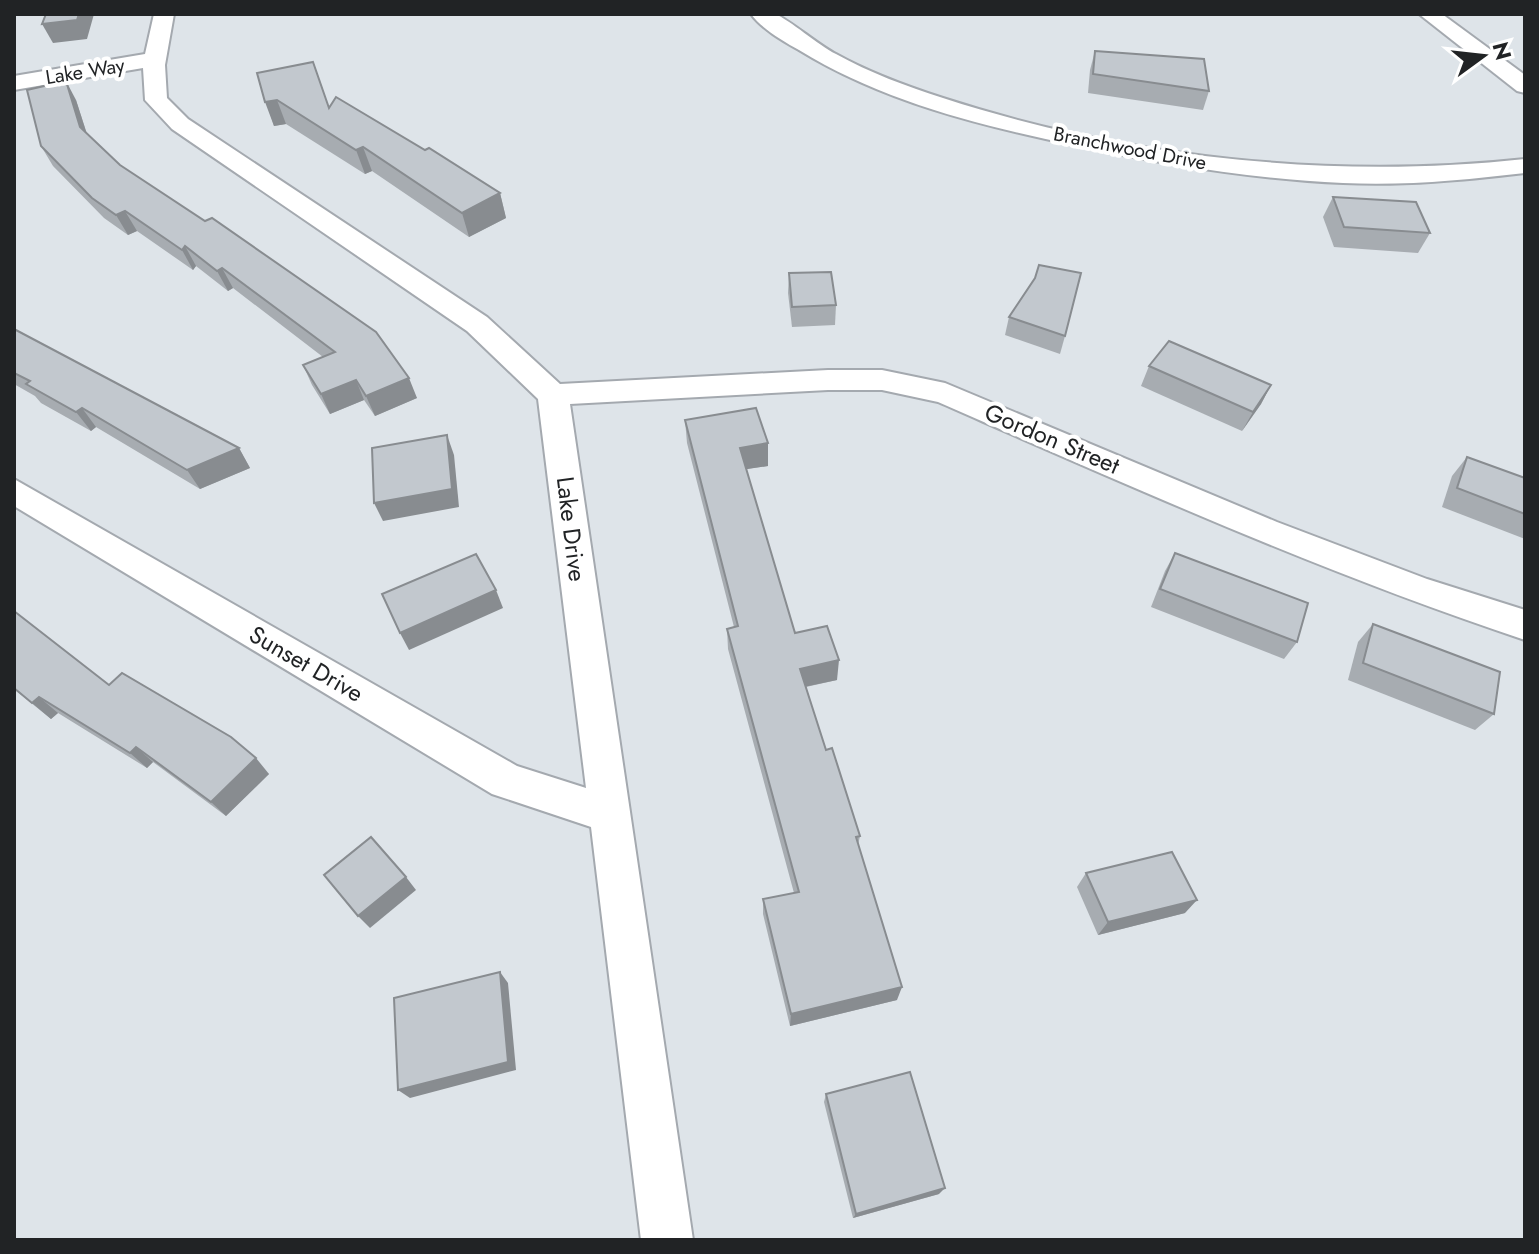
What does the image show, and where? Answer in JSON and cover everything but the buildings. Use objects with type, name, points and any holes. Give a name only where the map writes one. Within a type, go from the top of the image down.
[{"type":"street","points":[[164,14],[156,59],[156,100],[180,124],[477,324],[553,395]]},
{"type":"street","name":"Branchwood Drive","points":[[761,14],[821,57],[889,88],[1006,123],[1129,149],[1249,170],[1365,179],[1415,178],[1525,166]]},
{"type":"street","points":[[1429,14],[1525,86]]},
{"type":"street","name":"Lake Way","points":[[14,83],[156,59]]},
{"type":"street","name":"Gordon Street","points":[[553,395],[828,380],[882,380],[945,393],[1265,531],[1417,590],[1525,625]]},
{"type":"street","name":"Lake Drive","points":[[553,395],[667,1240]]},
{"type":"street","name":"Sunset Drive","points":[[14,491],[506,781],[608,814]]}]
